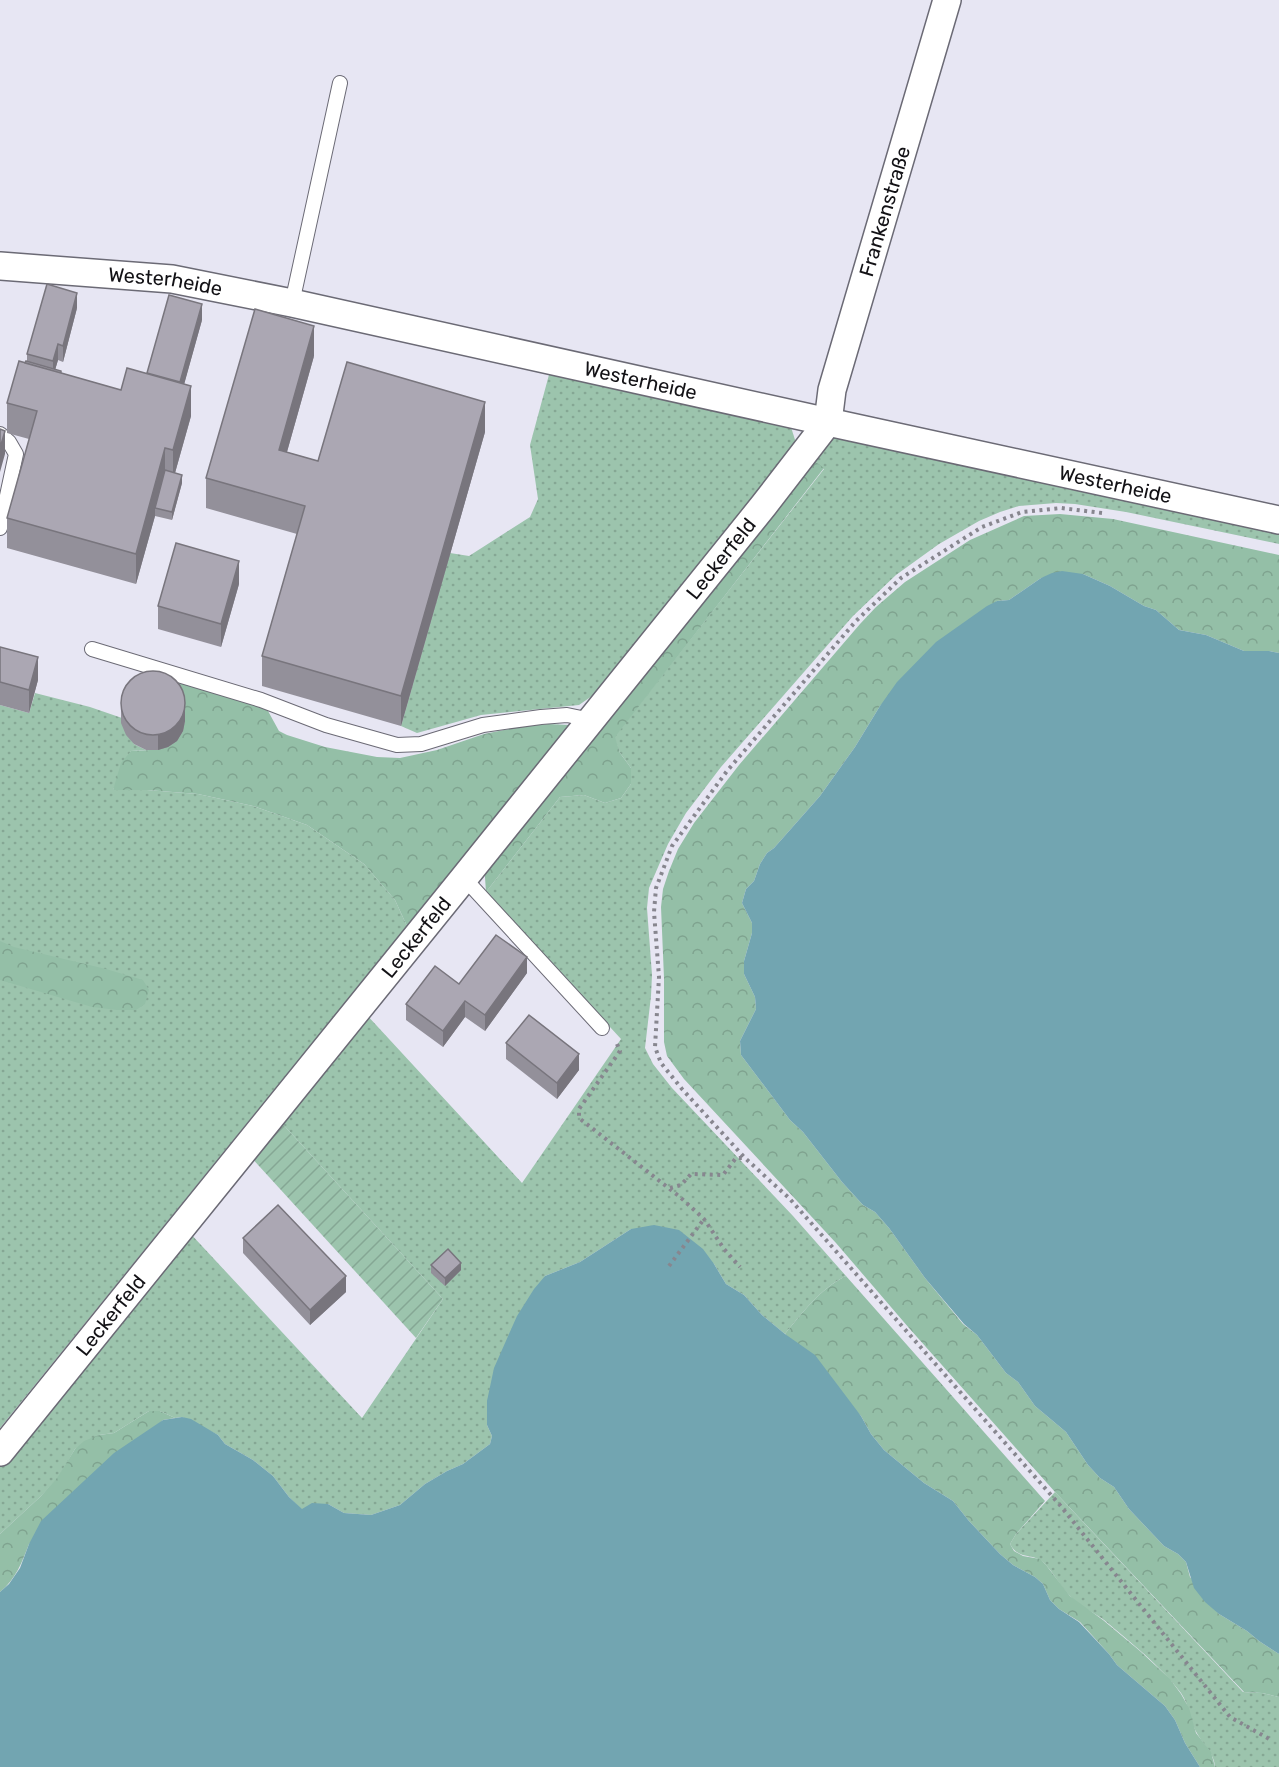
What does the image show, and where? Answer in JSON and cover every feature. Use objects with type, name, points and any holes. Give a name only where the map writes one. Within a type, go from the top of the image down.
[{"type":"street","name":"Frankenstraße","points":[[828,422],[832,390],[947,0]]},
{"type":"street","name":"Westerheide","points":[[0,266],[172,279],[292,303],[1279,520]]},
{"type":"street","name":"Leckerfeld","points":[[0,1452],[764,505],[828,422]]},
{"type":"lane","points":[[292,303],[340,83]]},
{"type":"lane","points":[[0,434],[9,442],[16,454],[0,528]]},
{"type":"lane","points":[[92,649],[261,700],[326,724],[397,745],[421,744],[483,725],[542,717],[567,715],[591,720]]},
{"type":"lane","points":[[464,878],[602,1028]]},
{"type":"path","points":[[1106,514],[1061,508],[1022,512],[982,526],[901,578],[856,621],[727,771],[672,846],[656,888],[654,912],[659,977],[655,1047],[661,1063],[682,1089],[745,1158],[789,1198],[1059,1504],[1230,1717],[1271,1740]]},
{"type":"path","points":[[602,1028],[618,1044],[620,1051],[579,1109],[579,1118],[670,1188],[704,1219],[740,1268]]},
{"type":"path","points":[[670,1188],[681,1185],[691,1174],[723,1175],[736,1158],[745,1158]]},
{"type":"path","points":[[669,1266],[704,1219]]},
{"type":"green space","points":[[550,371],[790,424],[796,443],[592,696],[579,705],[481,715],[417,733],[401,726],[450,553],[469,556],[530,517],[538,499],[530,445]]},
{"type":"green space","points":[[832,434],[1279,532],[1279,544],[1126,512],[1056,503],[1019,506],[979,521],[939,544],[896,575],[853,616],[721,767],[686,813],[668,844],[649,888],[647,908],[652,975],[645,1048],[653,1064],[672,1088],[793,1216],[846,1276],[820,1294],[785,1334],[762,1315],[744,1295],[726,1284],[714,1264],[631,1229],[580,1262],[545,1276],[487,1425],[492,1436],[490,1444],[463,1464],[425,1484],[400,1505],[371,1515],[344,1513],[328,1504],[302,1510],[273,1476],[253,1460],[225,1444],[218,1435],[182,1417],[175,1418],[160,1411],[149,1411],[114,1433],[99,1435],[75,1449],[58,1478],[0,1534],[0,1464],[188,1231],[362,1418],[443,1299],[279,1120],[365,1013],[522,1183],[621,1039],[486,892],[560,797],[584,795],[605,803],[621,798],[631,784],[631,768],[620,753],[614,737],[824,469],[813,460]]},
{"type":"green space","points":[[813,460],[824,468],[615,737],[620,753],[631,768],[631,784],[621,798],[605,803],[584,795],[560,797],[486,892],[484,863]]},
{"type":"green space","points":[[1060,514],[1113,519],[1279,555],[1279,653],[1244,651],[1206,635],[1179,630],[1156,610],[1083,574],[1041,578],[1009,600],[997,601],[880,706],[855,747],[820,796],[767,853],[760,864],[754,881],[746,889],[742,903],[752,923],[752,933],[744,961],[744,974],[755,997],[756,1009],[740,1041],[741,1055],[790,1120],[803,1132],[863,1205],[875,1212],[889,1228],[925,1278],[963,1324],[977,1335],[1006,1373],[1018,1382],[1035,1406],[1066,1432],[1088,1465],[1100,1478],[1114,1487],[1129,1509],[1164,1546],[1186,1562],[1190,1577],[1219,1614],[1279,1654],[1279,1697],[1244,1692],[1055,1492],[836,1243],[684,1079],[667,1056],[664,1042],[661,907],[663,889],[678,849],[694,823],[739,765],[860,624],[905,582],[970,540],[1024,516]]},
{"type":"green space","points":[[163,678],[257,705],[268,711],[279,731],[287,735],[325,747],[377,757],[400,758],[437,750],[484,734],[524,726],[569,725],[407,926],[395,900],[364,864],[307,825],[253,806],[198,794],[113,790],[121,763],[131,751],[165,747],[177,739],[181,731],[185,721]]},
{"type":"green space","points":[[35,693],[122,718],[134,744],[146,750],[131,751],[113,790],[198,794],[253,806],[307,825],[364,864],[395,900],[407,926],[0,1428],[0,705],[29,713]]},
{"type":"green space","points":[[0,941],[14,947],[143,980],[149,990],[145,1004],[136,1010],[92,1007],[0,980]]},
{"type":"green space","points":[[279,1120],[443,1299],[416,1338],[250,1156]]},
{"type":"green space","points":[[846,1276],[1045,1501],[1016,1534],[1010,1544],[1014,1551],[1023,1556],[1040,1559],[1070,1596],[1103,1620],[1170,1679],[1189,1708],[1196,1733],[1211,1752],[1215,1767],[1200,1767],[1165,1706],[1117,1665],[1080,1622],[1059,1609],[1050,1600],[1043,1584],[1000,1554],[953,1501],[924,1483],[884,1450],[871,1434],[861,1416],[785,1334],[820,1294]]},
{"type":"green space","points":[[149,1411],[160,1411],[175,1418],[163,1420],[29,1544],[14,1576],[0,1592],[0,1534],[40,1497],[57,1478],[75,1449],[84,1441],[99,1435],[114,1433]]},
{"type":"green space","points":[[1055,1492],[1243,1692],[1279,1697],[1279,1767],[1215,1767],[1211,1754],[1195,1730],[1184,1698],[1164,1673],[1104,1620],[1074,1600],[1044,1563],[1022,1555],[1014,1549],[1010,1544],[1016,1534]]},
{"type":"water","points":[[1062,571],[1083,574],[1110,586],[1144,606],[1156,610],[1179,630],[1206,635],[1244,651],[1279,653],[1279,1654],[1205,1602],[1194,1588],[1186,1562],[1164,1546],[1129,1509],[1114,1487],[1100,1478],[1088,1465],[1066,1432],[1035,1406],[1018,1382],[1006,1373],[977,1335],[964,1324],[925,1278],[889,1228],[875,1212],[863,1205],[803,1132],[790,1120],[741,1055],[740,1041],[756,1009],[755,997],[744,974],[744,961],[752,933],[752,923],[742,903],[746,889],[754,881],[767,853],[820,796],[897,682],[936,642],[987,606],[997,601],[1009,600],[1041,578]]},
{"type":"water","points":[[654,1225],[679,1230],[703,1249],[726,1284],[744,1295],[762,1315],[815,1355],[884,1450],[924,1483],[953,1501],[1000,1554],[1043,1584],[1050,1600],[1059,1609],[1079,1622],[1117,1665],[1165,1706],[1200,1767],[0,1767],[0,1592],[20,1568],[41,1521],[114,1453],[163,1420],[182,1417],[191,1419],[218,1435],[225,1444],[253,1460],[273,1476],[289,1497],[302,1509],[312,1503],[328,1504],[344,1513],[371,1515],[400,1505],[425,1484],[463,1464],[490,1444],[492,1436],[487,1425],[487,1401],[494,1368],[517,1316],[545,1276],[580,1262],[631,1229]]},
{"type":"building","points":[[47,284],[77,293],[63,346],[58,344],[53,361],[27,354]]},
{"type":"building","points":[[169,295],[202,304],[180,382],[147,373]]},
{"type":"building","points":[[255,309],[314,326],[279,450],[318,461],[347,362],[485,402],[401,696],[262,656],[305,506],[206,478]]},
{"type":"building","points":[[19,361],[121,390],[127,368],[191,386],[173,450],[165,448],[136,554],[7,518],[37,411],[7,403]]},
{"type":"building","points":[[26,361],[61,371],[61,373],[25,363]]},
{"type":"building","points":[[0,429],[5,431],[0,448]]},
{"type":"building","points":[[165,470],[182,475],[172,512],[155,508]]},
{"type":"building","points":[[176,543],[239,561],[221,624],[158,606]]},
{"type":"building","points":[[0,647],[38,657],[29,690],[0,682]]},
{"type":"building","points":[[153,671],[171,677],[179,685],[185,703],[179,721],[171,729],[153,735],[135,729],[127,721],[121,703],[127,685],[135,677]]},
{"type":"building","points":[[496,935],[527,957],[485,1015],[465,1001],[443,1031],[406,1004],[435,966],[459,984]]},
{"type":"building","points":[[529,1015],[579,1054],[557,1083],[506,1043]]},
{"type":"building","points":[[278,1205],[346,1276],[310,1310],[243,1238]]},
{"type":"building","points":[[448,1249],[461,1263],[445,1278],[431,1265]]}]
